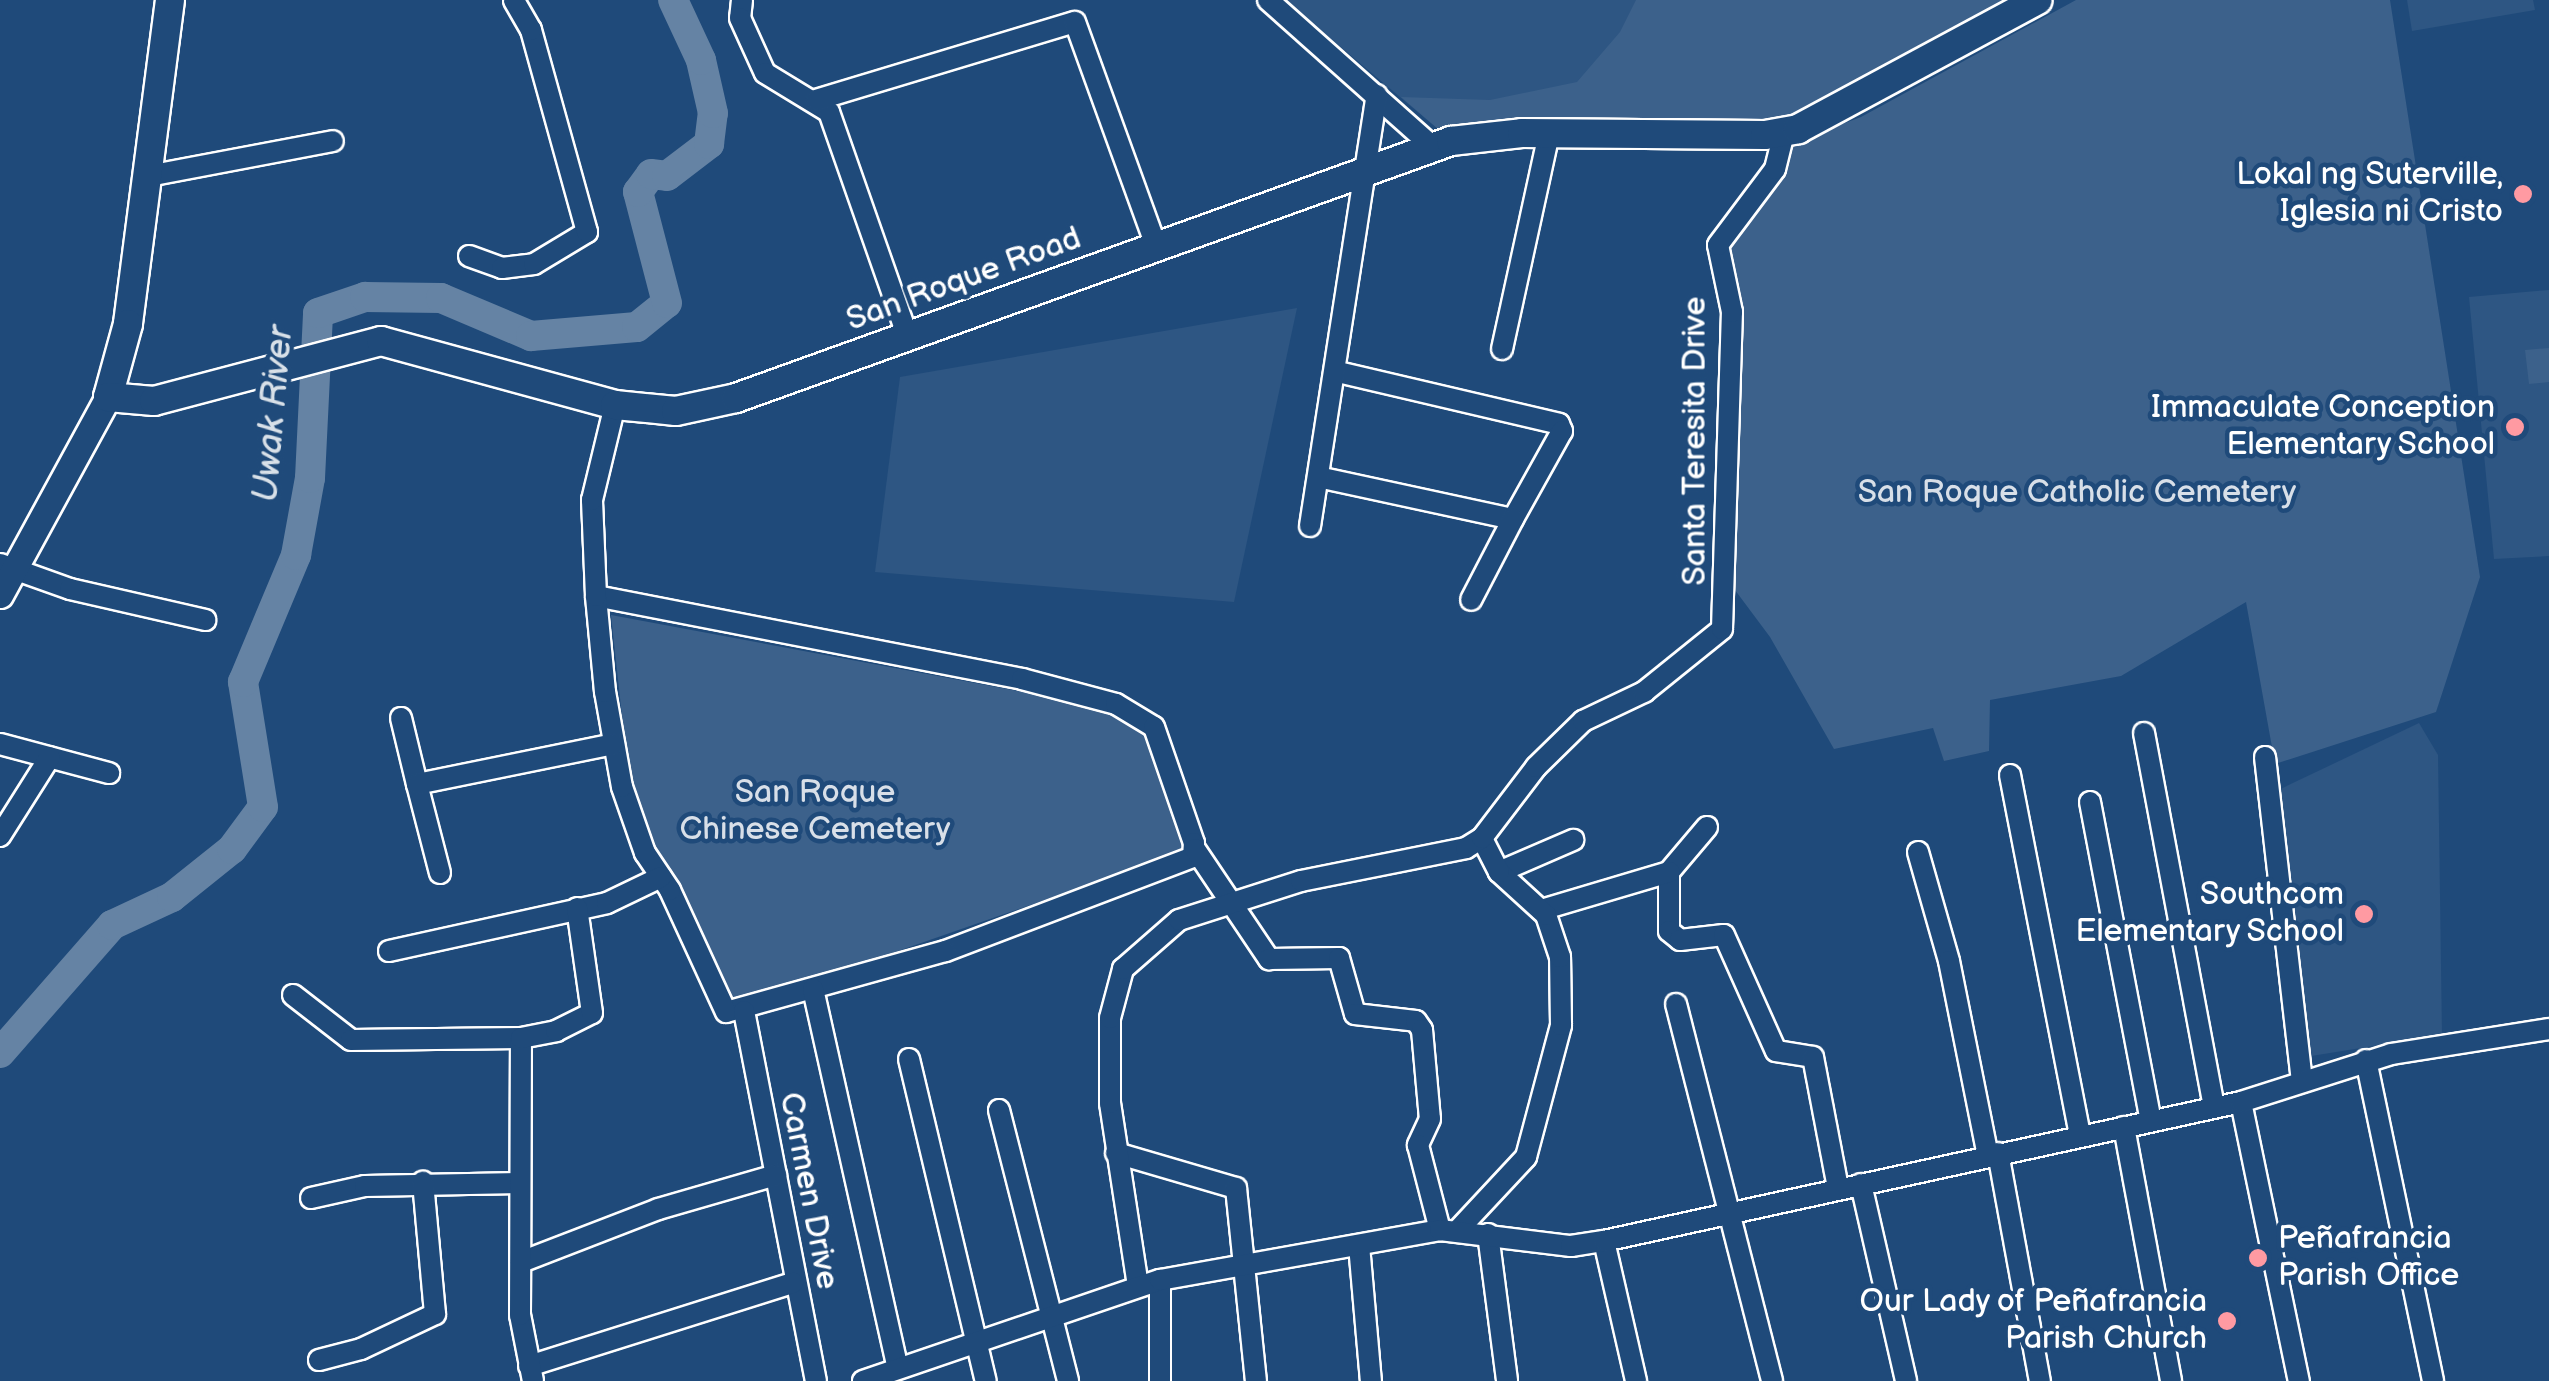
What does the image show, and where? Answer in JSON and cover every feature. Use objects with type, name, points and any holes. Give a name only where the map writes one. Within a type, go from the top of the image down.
[{"type":"main road","points":[[108,398],[128,324],[170,0]]},
{"type":"main road","name":"San Roque Road","points":[[108,398],[154,400],[327,350],[381,340],[410,344],[615,405],[654,411],[703,406],[908,337],[1157,248],[1370,165],[1432,146],[1549,133],[1784,133],[2038,0]]},
{"type":"street","points":[[469,256],[502,268],[534,264],[587,232],[531,30],[514,0]]},
{"type":"street","points":[[742,0],[740,18],[765,73],[816,100],[841,140],[908,337]]},
{"type":"street","points":[[1268,0],[1432,146]]},
{"type":"street","points":[[816,100],[1075,22],[1157,248]]},
{"type":"street","points":[[1310,526],[1338,372],[1377,95]]},
{"type":"street","points":[[1502,349],[1549,133]]},
{"type":"street","name":"Santa Teresita Drive","points":[[1482,838],[1544,758],[1583,721],[1644,692],[1705,645],[1724,619],[1732,312],[1718,245],[1775,169],[1784,133]]},
{"type":"street","points":[[148,176],[333,141]]},
{"type":"street","points":[[1338,372],[1559,424],[1562,431],[1471,600]]},
{"type":"street","points":[[108,398],[4,577],[205,620]]},
{"type":"street","points":[[615,405],[592,500],[596,596],[614,744],[634,823],[716,1003],[726,1012],[744,1012],[1164,873],[1196,850]]},
{"type":"street","points":[[1318,476],[1514,519]]},
{"type":"street","points":[[596,596],[1022,679],[1116,704],[1154,727],[1196,850],[1269,959],[1339,958],[1356,1014],[1416,1021],[1422,1030],[1430,1119],[1418,1145],[1449,1230]]},
{"type":"street","points":[[401,718],[440,873]]},
{"type":"street","points":[[2144,733],[2214,1108]]},
{"type":"street","points":[[0,744],[109,774]]},
{"type":"street","points":[[417,784],[614,744]]},
{"type":"street","points":[[0,836],[50,757]]},
{"type":"street","points":[[2265,757],[2302,1082]]},
{"type":"street","points":[[2010,776],[2080,1135]]},
{"type":"street","points":[[2090,802],[2151,1121]]},
{"type":"street","points":[[1541,910],[1669,872],[1707,827]]},
{"type":"street","points":[[1138,1286],[1116,1153],[1110,1018],[1122,968],[1166,926],[1301,881],[1445,855],[1482,838],[1499,872],[1541,910],[1560,957],[1555,1058],[1526,1157],[1449,1230]]},
{"type":"street","points":[[1499,872],[1573,840]]},
{"type":"street","points":[[1918,852],[1950,961],[2040,1381]]},
{"type":"street","points":[[1669,872],[1673,939],[1724,935],[1776,1051],[1806,1054],[1817,1063],[1838,1188]]},
{"type":"street","points":[[389,951],[634,895],[661,877]]},
{"type":"street","points":[[293,995],[351,1040],[521,1038],[556,1031],[592,1013],[577,908]]},
{"type":"street","points":[[813,990],[898,1368]]},
{"type":"street","points":[[1676,1004],[1772,1381]]},
{"type":"street","name":"Carmen Drive","points":[[744,1012],[793,1283],[816,1381]]},
{"type":"street","points":[[873,1380],[898,1368],[1160,1280],[1449,1230],[1570,1246],[1604,1241],[2240,1102],[2366,1060],[2549,1030]]},
{"type":"street","points":[[521,1038],[520,1314],[531,1377],[793,1283]]},
{"type":"street","points":[[909,1058],[986,1381]]},
{"type":"street","points":[[2366,1060],[2432,1381]]},
{"type":"street","points":[[2240,1102],[2299,1381]]},
{"type":"street","points":[[999,1110],[1068,1381]]},
{"type":"street","points":[[2124,1127],[2171,1381]]},
{"type":"street","points":[[1116,1153],[1186,1178],[1228,1182],[1241,1205],[1256,1381]]},
{"type":"street","points":[[521,1262],[658,1210],[776,1175]]},
{"type":"street","points":[[311,1198],[423,1182],[520,1183]]},
{"type":"street","points":[[319,1360],[361,1349],[435,1314],[423,1182]]},
{"type":"street","points":[[1861,1184],[1906,1381]]},
{"type":"street","points":[[1488,1234],[1507,1381]]},
{"type":"street","points":[[1604,1241],[1636,1381]]},
{"type":"street","points":[[1360,1246],[1371,1381]]},
{"type":"street","points":[[1160,1280],[1160,1381]]},
{"type":"shaded area","points":[[1285,0],[2006,0],[1777,119],[1524,117],[1438,129]]},
{"type":"shaded area","points":[[2407,0],[2533,0],[2535,10],[2412,31]]},
{"type":"shaded area","name":"Immaculate Conception Elementary School","points":[[2549,290],[2549,556],[2494,559],[2469,297]]},
{"type":"shaded area","points":[[1297,308],[1234,602],[875,572],[900,377]]},
{"type":"shaded area","name":"Southcom Elementary School","points":[[2419,723],[2438,755],[2442,1035],[2305,1057],[2272,793]]},
{"type":"green space","points":[[1636,0],[2006,0],[1792,115],[1762,122],[1524,117],[1438,129],[1401,97],[1490,100],[1577,82],[1620,32]]},
{"type":"green space","name":"San Roque Catholic Cemetery","points":[[2076,0],[2390,0],[2480,577],[2436,712],[2275,764],[2246,602],[2121,676],[1990,700],[1989,751],[1944,761],[1933,728],[1834,749],[1770,637],[1729,582],[1739,294],[1724,256],[1728,240],[1791,143],[1861,117]]},
{"type":"green space","points":[[2549,348],[2549,382],[2529,384],[2525,350]]},
{"type":"green space","name":"San Roque Chinese Cemetery","points":[[611,615],[1087,704],[1142,731],[1163,753],[1183,852],[832,974],[723,1004],[630,790]]},
{"type":"waterway","name":"Uwak River","points":[[0,1053],[112,925],[172,897],[232,849],[263,807],[243,682],[296,555],[310,478],[318,313],[365,297],[441,298],[531,336],[637,327],[667,303],[638,192],[651,174],[667,176],[709,144],[713,113],[701,60],[673,0]]},
{"type":"place","name":"Lokal ng Suterville, Iglesia ni Cristo","points":[[2523,194]]},
{"type":"place","name":"Immaculate Conception Elementary School","points":[[2515,427]]},
{"type":"place","name":"Southcom Elementary School","points":[[2364,914]]},
{"type":"place","name":"Peñafrancia Parish Office","points":[[2258,1258]]},
{"type":"place","name":"Our Lady of Peñafrancia Parish Church","points":[[2227,1321]]}]
